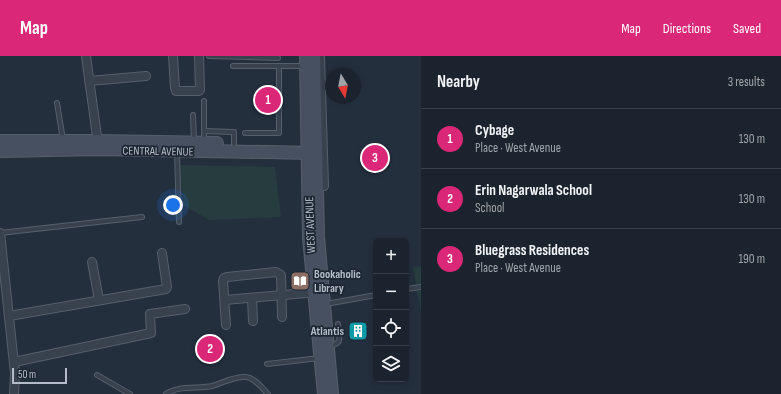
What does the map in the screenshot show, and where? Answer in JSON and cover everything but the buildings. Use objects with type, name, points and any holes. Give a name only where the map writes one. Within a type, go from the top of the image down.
[{"type":"street","points":[[86,56],[98,145]]},
{"type":"street","points":[[173,56],[176,91],[199,91],[199,56]]},
{"type":"street","name":"WEST AVENUE","points":[[312,149],[319,129],[314,56]]},
{"type":"street","points":[[320,56],[319,129],[324,186]]},
{"type":"street","name":"WEST AVENUE","points":[[306,61],[318,237],[320,358],[324,394]]},
{"type":"street","points":[[89,81],[146,76]]},
{"type":"street","name":"CENTRAL AVENUE","points":[[177,147],[200,139],[234,144],[312,149]]},
{"type":"street","name":"CENTRAL AVENUE","points":[[0,141],[63,141],[98,145]]},
{"type":"street","name":"CENTRAL AVENUE","points":[[0,151],[98,145],[312,149]]},
{"type":"street","points":[[0,233],[3,286],[9,316],[15,373],[14,394]]},
{"type":"street","points":[[9,316],[166,289],[167,287],[162,253]]},
{"type":"street","points":[[92,262],[99,300]]},
{"type":"street","points":[[226,325],[223,281],[224,278],[227,277],[276,272],[280,273],[282,275],[282,317]]},
{"type":"street","points":[[225,300],[318,292]]},
{"type":"street","name":"WEST AVENUE","points":[[318,292],[324,304],[332,394]]},
{"type":"street","points":[[252,298],[254,321]]},
{"type":"street","points":[[14,362],[151,333],[150,314],[185,309]]},
{"type":"lane","points":[[209,56],[278,58]]},
{"type":"lane","points":[[233,66],[279,67],[306,61]]},
{"type":"lane","points":[[245,133],[279,133],[279,67]]},
{"type":"lane","points":[[200,139],[204,101]]},
{"type":"lane","points":[[57,103],[63,141]]},
{"type":"lane","points":[[193,115],[200,139]]},
{"type":"lane","points":[[177,147],[179,222]]},
{"type":"lane","points":[[0,233],[142,217]]},
{"type":"lane","points":[[409,289],[421,287]]},
{"type":"lane","points":[[324,304],[373,296]]},
{"type":"lane","points":[[328,346],[338,344],[338,324]]},
{"type":"lane","points":[[267,364],[320,358]]},
{"type":"lane","points":[[97,375],[130,394]]},
{"type":"lane","points":[[166,394],[192,388],[212,386],[237,377],[252,379],[268,394]]},
{"type":"lane","points":[[192,388],[192,394]]},
{"type":"green space","points":[[180,165],[275,167],[281,217],[209,220],[183,205]]},
{"type":"green space","points":[[421,266],[421,311],[413,267]]},
{"type":"place","name":"Cybage","points":[[268,100]]},
{"type":"place","name":"Bluegrass Residences","points":[[375,158]]},
{"type":"place","name":"Bookaholic Library","points":[[300,281]]},
{"type":"place","name":"Atlantis","points":[[358,331]]},
{"type":"place","name":"Erin Nagarwala School","points":[[210,349]]}]
